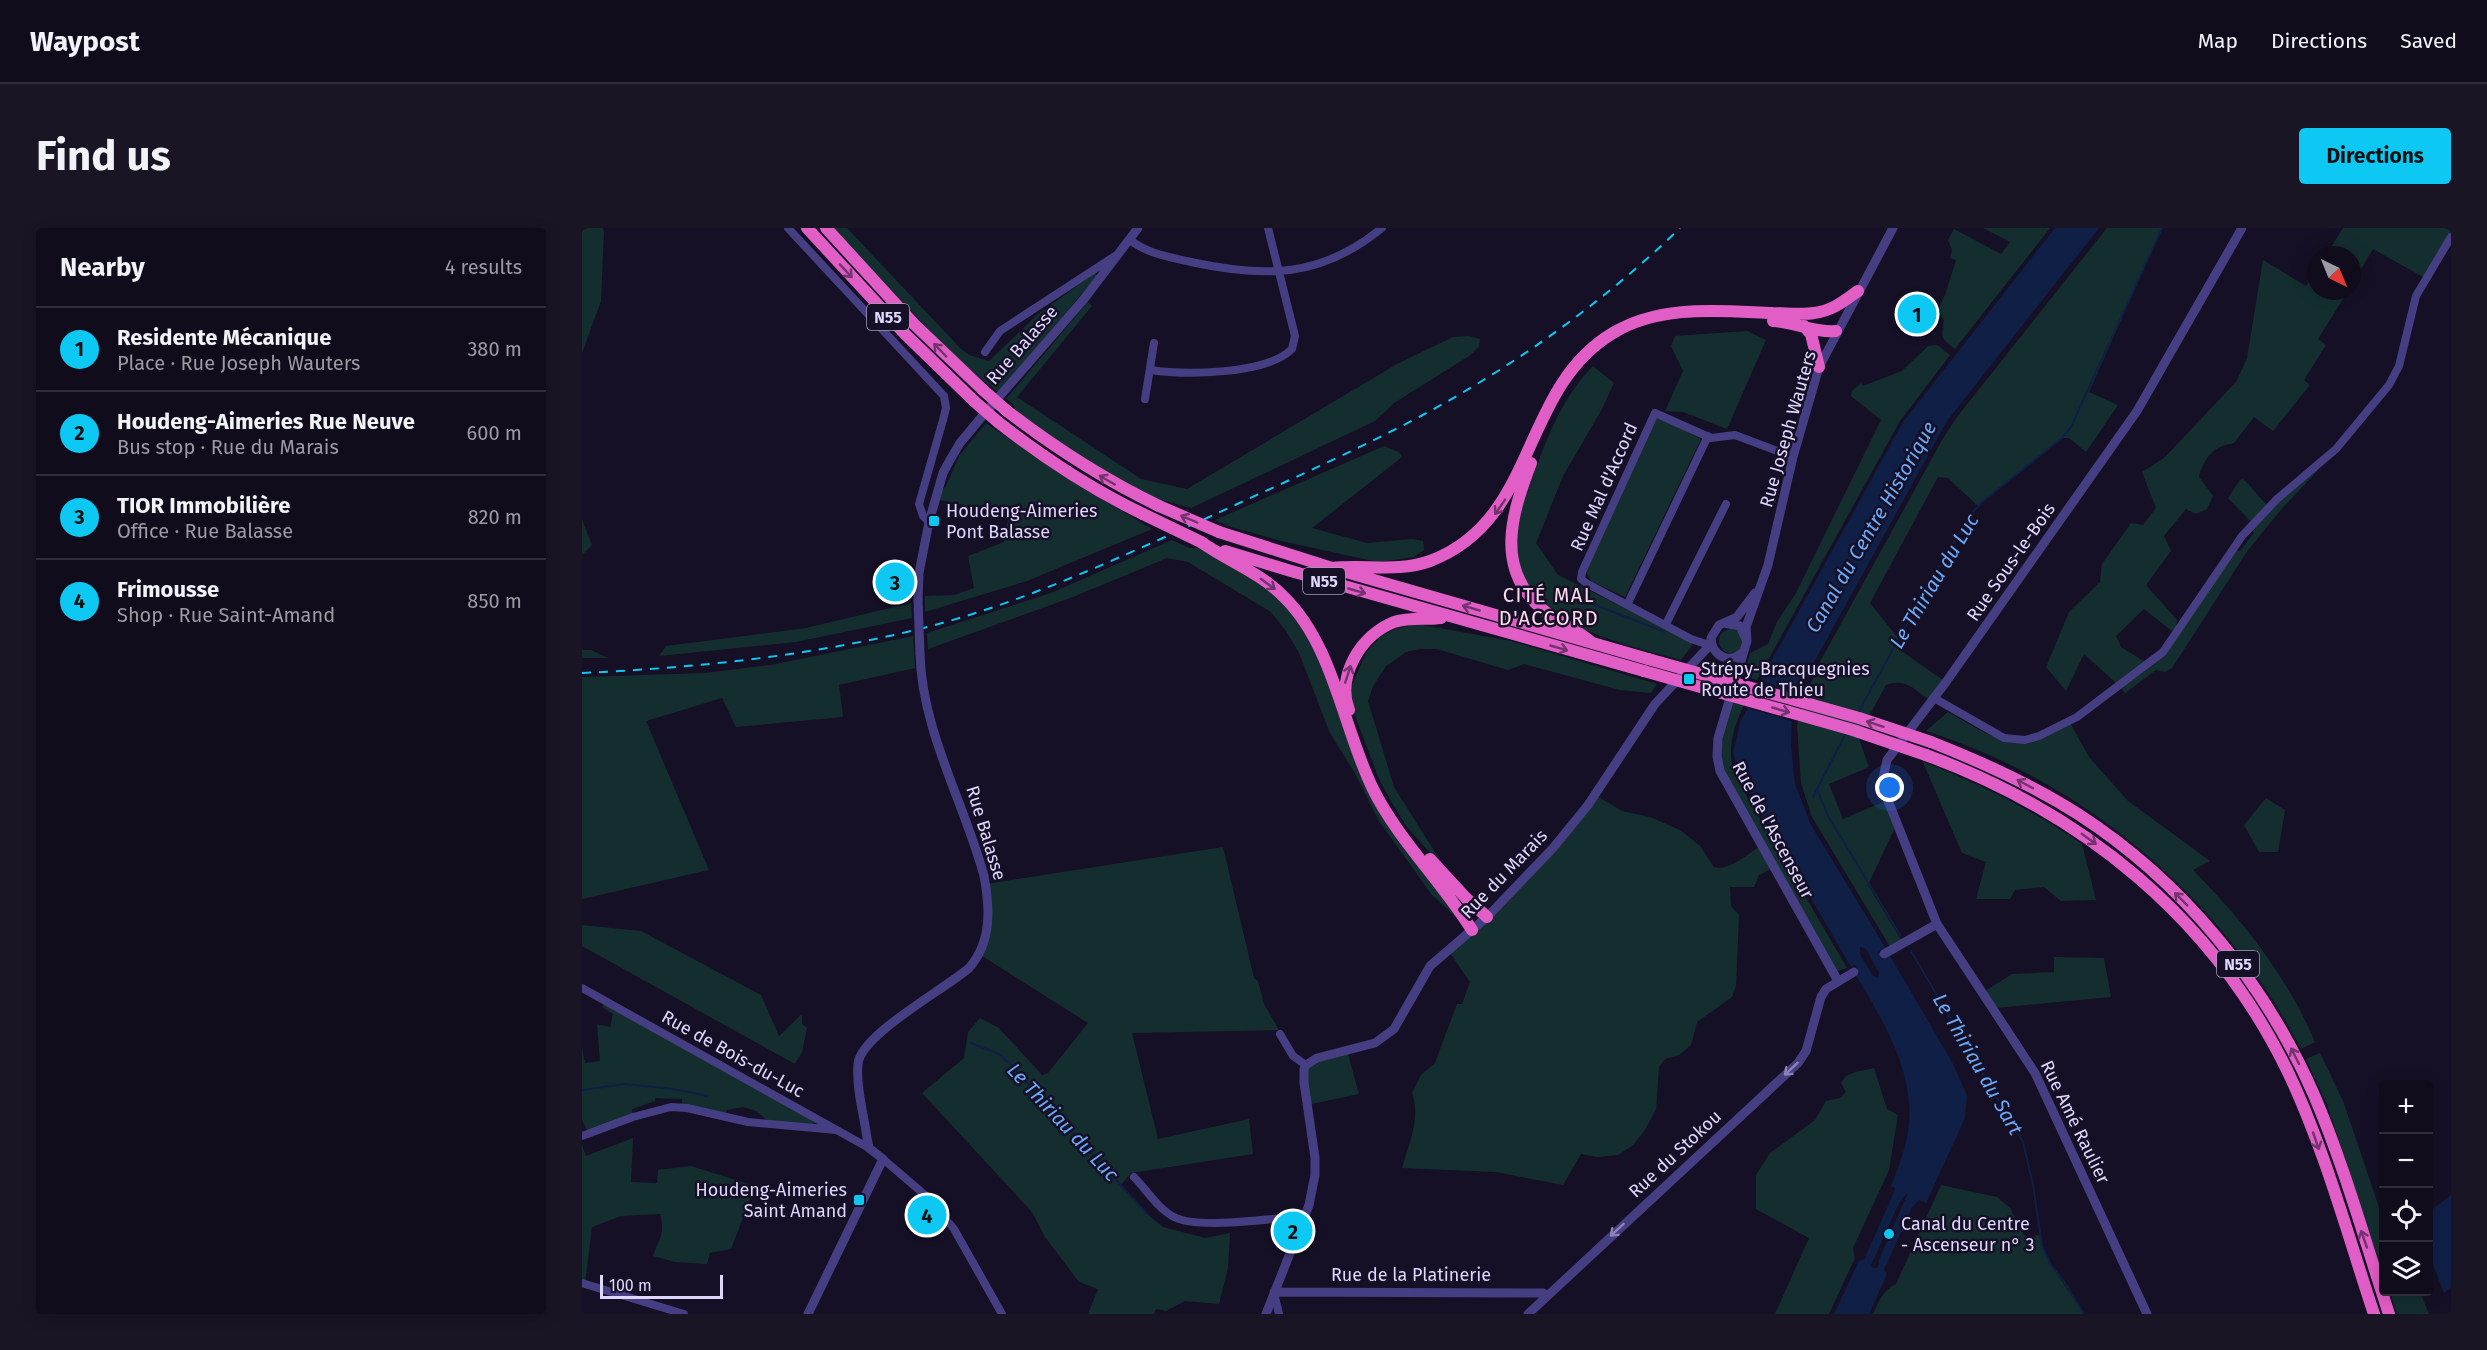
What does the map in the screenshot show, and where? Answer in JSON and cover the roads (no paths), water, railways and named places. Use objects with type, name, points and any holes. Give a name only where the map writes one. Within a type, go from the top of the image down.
[{"type":"highway","name":"N55","points":[[807,228],[905,334],[998,422],[1038,453],[1078,479],[1201,542],[1243,557],[1448,617],[1853,730],[1970,771],[2004,787],[2070,825],[2136,876],[2184,922],[2205,945],[2251,1009],[2286,1070],[2314,1135],[2374,1314]]},
{"type":"highway","name":"N55","points":[[826,228],[914,324],[1007,411],[1046,441],[1086,467],[1159,507],[1219,532],[1332,568],[1859,718],[1931,742],[2010,775],[2077,814],[2139,860],[2215,935],[2284,1033],[2327,1130],[2389,1314]]},
{"type":"highway","points":[[1332,568],[1349,566],[1389,569],[1411,566],[1430,561],[1470,538],[1490,520],[1505,500],[1534,435],[1561,384],[1586,353],[1614,332],[1644,319],[1685,311],[1813,314],[1844,303],[1858,291]]},
{"type":"highway","points":[[1813,314],[1836,331]]},
{"type":"highway","points":[[1591,642],[1541,608],[1529,595],[1519,579],[1511,547],[1513,516],[1517,500],[1541,438],[1577,372],[1615,340],[1642,328],[1664,322],[1706,318],[1787,322],[1827,332],[1836,331]]},
{"type":"highway","points":[[1804,326],[1811,334],[1819,368]]},
{"type":"highway","points":[[1201,542],[1272,586],[1302,617],[1322,652],[1377,796],[1472,930]]},
{"type":"highway","points":[[1448,617],[1405,619],[1392,623],[1372,636],[1355,657],[1348,671],[1345,684],[1346,703],[1379,786],[1399,820],[1434,864],[1487,917]]},
{"type":"street","points":[[788,228],[944,396],[946,408],[919,504],[923,516],[929,522]]},
{"type":"street","name":"Rue Balasse","points":[[869,1148],[858,1077],[860,1053],[875,1036],[969,968],[980,954],[987,930],[988,901],[984,876],[922,687],[919,573],[929,522],[943,473],[960,443],[1053,332],[1084,299],[1138,228]]},
{"type":"street","points":[[1150,370],[1213,373],[1244,368],[1287,354],[1295,343],[1295,336],[1268,228]]},
{"type":"street","points":[[1130,240],[1150,252],[1210,266],[1255,272],[1279,272],[1309,267],[1338,258],[1365,242],[1382,228]]},
{"type":"street","name":"Rue Joseph Wauters","points":[[1747,640],[1746,627],[1763,580],[1793,457],[1819,368],[1836,331],[1893,228]]},
{"type":"street","name":"Rue Sous-le-Bois","points":[[1956,953],[1937,924],[1885,793],[1882,778],[1887,760],[1934,699],[2137,411],[2242,228]]},
{"type":"street","points":[[1934,699],[2004,738],[2025,740],[2039,736],[2077,717],[2163,652],[2242,536],[2277,499],[2336,449],[2389,385],[2399,366],[2416,296],[2451,237]]},
{"type":"street","name":"Rue Balasse","points":[[985,352],[1000,332],[1121,252]]},
{"type":"street","points":[[1145,399],[1154,343]]},
{"type":"street","name":"Rue Mal d'Accord","points":[[1692,639],[1581,579],[1650,421],[1655,413],[1708,436],[1716,438],[1729,434],[1793,457]]},
{"type":"street","points":[[1628,603],[1708,436]]},
{"type":"street","points":[[1666,624],[1726,504]]},
{"type":"street","name":"Rue Joseph Wauters","points":[[1724,623],[1737,617],[1763,580]]},
{"type":"street","points":[[1711,642],[1715,629],[1724,623],[1740,626],[1747,640],[1743,652],[1734,658],[1720,656]]},
{"type":"street","points":[[1692,639],[1711,642],[1728,664],[1733,686]]},
{"type":"street","points":[[1692,639],[1698,647],[1694,662]]},
{"type":"street","name":"Rue du Marais","points":[[1306,1065],[1317,1058],[1357,1049],[1384,1038],[1394,1029],[1430,966],[1487,917],[1524,880],[1579,817],[1649,712],[1711,642]]},
{"type":"street","name":"Rue de l'Ascenseur","points":[[1743,652],[1718,738],[1717,756],[1720,771],[1838,981]]},
{"type":"street","name":"Rue du Marais","points":[[1694,662],[1709,654],[1720,656]]},
{"type":"street","points":[[1888,952],[1937,924]]},
{"type":"street","name":"Rue Amé Raulier","points":[[1956,953],[2043,1089],[2147,1314]]},
{"type":"street","points":[[1838,981],[1854,972]]},
{"type":"street","name":"Rue du Stokou","points":[[1528,1314],[1798,1063],[1806,1051],[1814,1017],[1826,989],[1838,981]]},
{"type":"street","name":"Rue de Bois-du-Luc","points":[[582,988],[843,1131],[869,1148]]},
{"type":"street","points":[[1266,1314],[1305,1216],[1315,1176],[1315,1158],[1304,1082],[1306,1065],[1293,1056],[1280,1034]]},
{"type":"street","points":[[582,1136],[633,1117],[671,1107],[687,1108],[748,1122],[843,1131]]},
{"type":"street","points":[[869,1148],[929,1199],[954,1229],[1002,1314]]},
{"type":"street","points":[[808,1314],[883,1159]]},
{"type":"street","points":[[1134,1176],[1163,1209],[1182,1220],[1217,1223],[1305,1216]]},
{"type":"street","points":[[582,1282],[684,1314]]},
{"type":"street","points":[[1274,1292],[1279,1314]]},
{"type":"street","name":"Rue de la Platinerie","points":[[1274,1292],[1543,1293],[1546,1296]]},
{"type":"water","points":[[2055,228],[2099,228],[1947,421],[1817,657],[1801,688],[1792,718],[1791,745],[1795,784],[1811,825],[1885,947],[1878,952],[1882,960],[1890,956],[1952,1062],[1967,1095],[1965,1118],[1926,1203],[1919,1200],[1912,1208],[1906,1205],[1909,1198],[1906,1194],[1900,1202],[1893,1199],[1895,1188],[1891,1186],[1905,1146],[1909,1123],[1909,1101],[1905,1079],[1890,1036],[1856,976],[1860,973],[1855,965],[1851,967],[1738,773],[1733,752],[1740,723],[1762,678],[1903,422]]},
{"type":"water","points":[[2451,1195],[2451,1287],[2444,1293],[2433,1264],[2433,1209]]},
{"type":"water","points":[[1871,1245],[1878,1248],[1871,1265],[1873,1268],[1877,1268],[1884,1250],[1891,1253],[1884,1269],[1887,1274],[1869,1314],[1834,1314],[1859,1261],[1865,1259]]},
{"type":"waterway","name":"Le Thiriau du Luc","points":[[1858,713],[1932,578],[1972,513],[1982,502],[2062,438],[2071,427],[2162,228]]},
{"type":"waterway","points":[[1558,586],[1585,601],[1665,632]]},
{"type":"waterway","name":"Le Thiriau du Luc","points":[[1813,797],[1846,733]]},
{"type":"waterway","points":[[1817,789],[1828,816],[1900,935]]},
{"type":"waterway","name":"Le Thiriau du Sart","points":[[1911,951],[2023,1142],[2033,1185],[2042,1246],[2051,1265],[2084,1314]]},
{"type":"waterway","name":"Le Thiriau du Luc","points":[[971,1043],[999,1054],[1010,1064],[1147,1214]]},
{"type":"waterway","name":"Le Thiriau du Luc","points":[[582,1090],[625,1084],[674,1089],[707,1096]]},
{"type":"waterway","name":"Canal du Centre Historique","points":[[1870,1257],[1900,1190]]},
{"type":"waterway","name":"Canal du Centre Historique","points":[[1883,1262],[1912,1195]]},
{"type":"railway","points":[[582,673],[745,660],[867,641],[946,622],[1060,582],[1134,551],[1314,468],[1395,430],[1456,397],[1524,354],[1589,307],[1621,282],[1680,228]]},
{"type":"place","name":"Residente Mécanique","points":[[1917,314]]},
{"type":"place","name":"Houdeng-Aimeries Pont Balasse","points":[[934,521]]},
{"type":"place","name":"TIOR Immobilière","points":[[895,582]]},
{"type":"place","name":"Strépy-Bracquegnies Route de Thieu","points":[[1689,679]]},
{"type":"place","name":"Houdeng-Aimeries Saint Amand","points":[[859,1200]]},
{"type":"place","name":"Frimousse","points":[[927,1215]]},
{"type":"place","name":"Houdeng-Aimeries Rue Neuve","points":[[1293,1231]]},
{"type":"place","name":"Canal du Centre - Ascenseur n° 3","points":[[1889,1234]]},
{"type":"district","name":"CITÉ MAL D'ACCORD","points":[[1549,606]]}]
